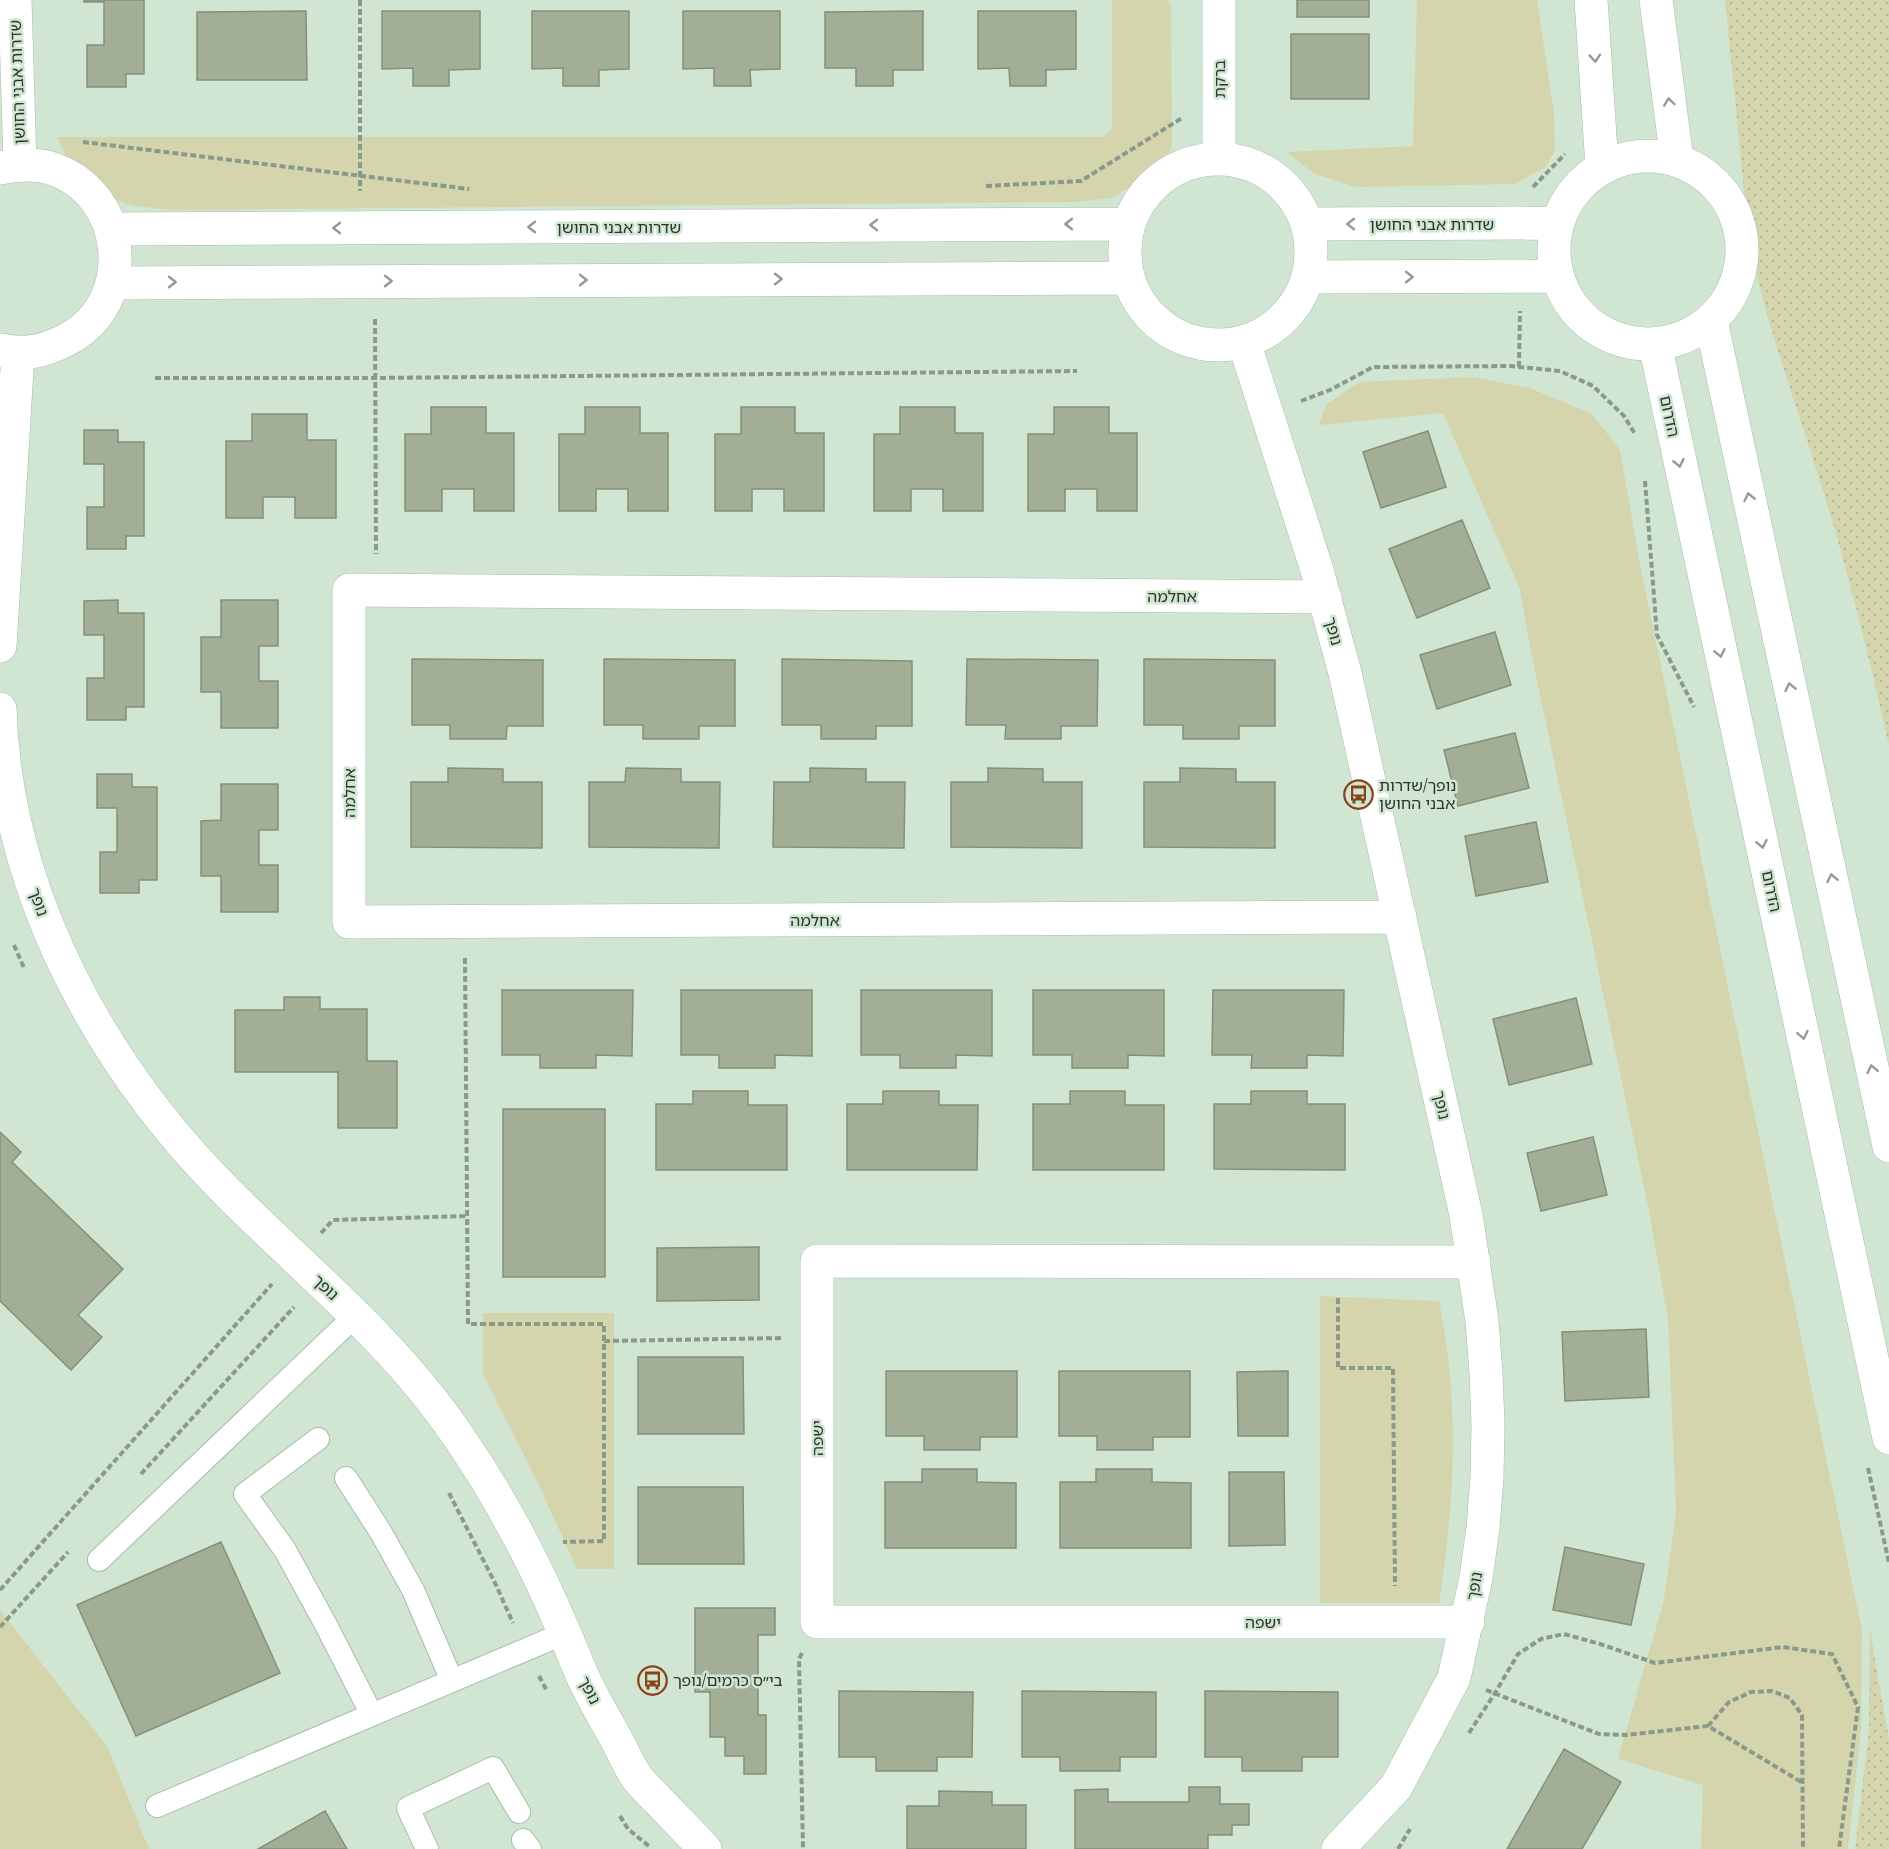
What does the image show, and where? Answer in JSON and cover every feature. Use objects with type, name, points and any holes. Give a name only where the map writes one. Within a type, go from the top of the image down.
[{"type":"street","name":"שדרות אבני החושן","points":[[10,166],[15,0]]},
{"type":"street","name":"ברקת","points":[[1219,0],[1219,158]]},
{"type":"street","points":[[1591,0],[1602,167]]},
{"type":"street","points":[[1656,0],[1677,160]]},
{"type":"street","points":[[1652,155],[1677,160],[1702,172],[1723,192],[1737,217],[1743,244],[1740,273],[1729,298],[1711,321],[1685,337],[1655,344],[1629,343],[1598,330],[1584,320],[1568,300],[1557,276],[1553,250],[1557,224],[1566,201],[1582,181],[1602,167],[1626,158],[1652,155]]},
{"type":"street","points":[[1219,158],[1248,163],[1274,177],[1295,198],[1308,224],[1312,251],[1309,277],[1300,299],[1284,318],[1266,333],[1244,342],[1214,346],[1186,341],[1160,326],[1139,305],[1127,278],[1123,251],[1128,224],[1141,197],[1162,176],[1189,162],[1219,158]]},
{"type":"street","points":[[0,646],[9,351],[49,349],[78,334],[100,312],[114,283],[116,256],[111,229],[98,202],[76,181],[50,168],[10,166]]},
{"type":"street","name":"שדרות אבני החושן","points":[[111,229],[1128,224]]},
{"type":"street","name":"שדרות אבני החושן","points":[[1308,224],[1557,224]]},
{"type":"street","points":[[1309,277],[1557,276]]},
{"type":"street","points":[[114,283],[1127,278]]},
{"type":"street","points":[[1711,321],[1889,1146]]},
{"type":"street","name":"נופך","points":[[1244,342],[1325,597],[1345,673],[1459,1183],[1474,1262],[1485,1363],[1488,1435],[1483,1528],[1468,1622],[1454,1678],[1396,1787],[1351,1845]]},
{"type":"street","name":"הדרום","points":[[1655,344],[1889,1438]]},
{"type":"street","name":"אחלמה","points":[[1325,597],[349,590],[349,922],[1400,917]]},
{"type":"street","name":"נופך","points":[[0,709],[3,771],[29,875],[48,928],[72,980],[102,1033],[137,1086],[179,1139],[227,1192],[356,1315],[402,1365],[449,1424],[480,1470],[522,1543],[565,1633],[583,1678],[638,1778],[705,1849]]},
{"type":"street","name":"ישפה","points":[[1468,1622],[816,1622],[816,1261],[1474,1262]]},
{"type":"lane","points":[[99,1560],[356,1315]]},
{"type":"lane","points":[[318,1439],[245,1494],[285,1550],[372,1715]]},
{"type":"lane","points":[[346,1478],[380,1531],[413,1590],[452,1681]]},
{"type":"lane","points":[[157,1806],[565,1633]]},
{"type":"lane","points":[[427,1849],[408,1808],[492,1768],[519,1812]]},
{"type":"path","points":[[360,0],[360,228]]},
{"type":"path","points":[[977,186],[1081,181],[1219,96]]},
{"type":"path","points":[[78,141],[471,189]]},
{"type":"path","points":[[374,281],[377,591]]},
{"type":"path","points":[[1267,414],[1330,390],[1373,367],[1510,366],[1560,371],[1593,386],[1624,416],[1641,443]]},
{"type":"path","points":[[155,378],[1077,371]]},
{"type":"path","points":[[465,921],[468,1324],[604,1324],[604,1541],[522,1543]]},
{"type":"path","points":[[0,1590],[296,1258],[333,1220],[467,1216]]},
{"type":"path","points":[[1337,1261],[1338,1368],[1393,1368],[1396,1622]]},
{"type":"path","points":[[134,1481],[320,1281]]},
{"type":"path","points":[[604,1341],[816,1337]]},
{"type":"path","points":[[0,1627],[69,1551]]},
{"type":"path","points":[[803,1849],[799,1659],[816,1622]]},
{"type":"path","points":[[1495,1693],[1518,1654],[1541,1639],[1564,1634],[1655,1663],[1783,1647],[1832,1654],[1858,1707],[1839,1849]]},
{"type":"path","points":[[1454,1678],[1599,1734],[1626,1735],[1708,1726],[1803,1783]]},
{"type":"path","points":[[1708,1726],[1729,1702],[1751,1692],[1772,1691],[1790,1698],[1802,1715],[1803,1849]]},
{"type":"green space","points":[[1112,0],[1168,0],[1171,5],[1172,148],[1149,177],[1111,198],[1073,202],[168,210],[132,205],[94,193],[73,171],[57,137],[1103,137],[1112,129]]},
{"type":"green space","points":[[1417,0],[1537,0],[1554,113],[1555,150],[1546,167],[1515,184],[1356,187],[1315,174],[1286,152],[1413,146]]},
{"type":"green space","points":[[1725,0],[1889,0],[1889,745],[1840,549],[1775,342],[1752,256]]},
{"type":"green space","points":[[1473,377],[1530,388],[1592,414],[1620,450],[1642,575],[1862,1630],[1861,1730],[1848,1849],[1701,1849],[1703,1785],[1618,1759],[1664,1600],[1676,1511],[1668,1319],[1649,1211],[1532,657],[1520,590],[1443,413],[1319,425],[1326,405],[1359,382]]},
{"type":"green space","points":[[1320,1296],[1439,1301],[1450,1377],[1453,1452],[1449,1527],[1439,1603],[1320,1603]]},
{"type":"green space","points":[[483,1313],[614,1313],[614,1569],[577,1569],[536,1479],[483,1374]]},
{"type":"green space","points":[[0,1610],[108,1748],[149,1849],[0,1849]]},
{"type":"green space","points":[[1870,1629],[1889,1740],[1889,1849],[1855,1849],[1869,1731]]},
{"type":"building","points":[[84,0],[144,0],[144,74],[126,74],[126,87],[87,87],[87,45],[104,45],[104,2],[84,2]]},
{"type":"building","points":[[1297,0],[1369,0],[1369,17],[1297,17]]},
{"type":"building","points":[[306,11],[307,80],[197,80],[197,12]]},
{"type":"building","points":[[382,11],[480,11],[480,69],[449,70],[449,86],[413,86],[413,68],[382,69]]},
{"type":"building","points":[[532,11],[629,11],[629,69],[599,70],[599,86],[563,86],[563,68],[532,69]]},
{"type":"building","points":[[683,11],[780,11],[780,69],[750,70],[751,86],[714,86],[714,68],[683,69]]},
{"type":"building","points":[[923,11],[923,70],[893,70],[893,86],[856,86],[856,68],[825,68],[825,12]]},
{"type":"building","points":[[978,11],[1076,11],[1076,69],[1046,70],[1046,86],[1010,86],[1009,68],[978,69]]},
{"type":"building","points":[[1291,34],[1369,34],[1369,99],[1291,99]]},
{"type":"building","points":[[431,407],[486,407],[486,433],[514,433],[514,511],[474,511],[474,489],[442,489],[442,511],[405,511],[405,434],[431,434]]},
{"type":"building","points":[[585,407],[640,407],[640,433],[668,433],[668,511],[628,511],[628,489],[596,489],[596,511],[559,511],[559,434],[585,434]]},
{"type":"building","points":[[741,407],[795,407],[795,433],[824,433],[824,511],[784,511],[784,489],[752,489],[752,511],[715,511],[715,434],[741,434]]},
{"type":"building","points":[[900,407],[955,407],[955,433],[983,433],[983,511],[943,511],[943,489],[911,489],[911,511],[874,511],[874,434],[900,434]]},
{"type":"building","points":[[1054,407],[1109,407],[1109,433],[1137,433],[1137,511],[1097,511],[1097,489],[1065,489],[1065,511],[1028,511],[1028,434],[1054,434]]},
{"type":"building","points":[[252,414],[307,414],[307,440],[336,440],[336,518],[295,518],[295,497],[263,497],[263,518],[226,518],[226,441],[252,441]]},
{"type":"building","points":[[84,430],[118,430],[118,442],[144,442],[144,536],[126,536],[126,549],[87,549],[87,507],[104,507],[104,464],[84,464]]},
{"type":"building","points":[[1428,431],[1446,487],[1381,508],[1363,452]]},
{"type":"building","points":[[1462,520],[1490,588],[1417,618],[1389,549]]},
{"type":"building","points":[[118,600],[118,613],[144,613],[144,707],[126,707],[126,720],[87,720],[87,678],[104,678],[104,635],[84,635],[84,601]]},
{"type":"building","points":[[221,600],[278,600],[278,646],[259,646],[259,681],[278,681],[278,728],[221,728],[221,692],[201,692],[201,637],[221,637]]},
{"type":"building","points":[[1495,632],[1511,685],[1437,709],[1420,655]]},
{"type":"building","points":[[412,659],[543,660],[543,726],[507,726],[506,739],[450,739],[450,725],[412,725]]},
{"type":"building","points":[[604,659],[735,660],[735,726],[699,726],[699,739],[643,739],[643,725],[604,725]]},
{"type":"building","points":[[782,659],[912,661],[912,726],[876,726],[876,739],[821,739],[821,725],[782,725]]},
{"type":"building","points":[[967,659],[1098,660],[1097,726],[1061,726],[1061,739],[1005,739],[1006,725],[966,725]]},
{"type":"building","points":[[1144,659],[1275,660],[1275,726],[1239,726],[1239,739],[1183,739],[1183,725],[1144,725]]},
{"type":"building","points":[[1515,733],[1529,788],[1458,806],[1444,750]]},
{"type":"building","points":[[448,768],[503,769],[503,782],[542,782],[542,848],[411,847],[411,782],[448,782]]},
{"type":"building","points":[[626,768],[681,769],[681,782],[720,782],[719,848],[589,847],[589,782],[625,782]]},
{"type":"building","points":[[810,768],[866,769],[866,782],[905,782],[904,848],[773,847],[774,782],[810,782]]},
{"type":"building","points":[[988,768],[1043,769],[1043,782],[1082,782],[1082,848],[951,847],[951,782],[988,782]]},
{"type":"building","points":[[1180,768],[1236,769],[1236,782],[1275,782],[1275,848],[1144,847],[1144,782],[1180,782]]},
{"type":"building","points":[[97,774],[132,774],[132,787],[157,787],[157,880],[139,880],[139,893],[100,893],[100,852],[117,852],[117,808],[97,808]]},
{"type":"building","points":[[221,784],[278,784],[278,830],[259,830],[259,865],[278,865],[278,912],[221,912],[221,876],[201,876],[201,821],[221,820]]},
{"type":"building","points":[[1536,822],[1548,882],[1476,896],[1465,836]]},
{"type":"building","points":[[502,990],[633,990],[632,1056],[596,1055],[596,1068],[540,1068],[540,1055],[502,1055]]},
{"type":"building","points":[[681,990],[812,990],[812,1056],[775,1055],[775,1068],[719,1068],[719,1055],[681,1055]]},
{"type":"building","points":[[861,990],[992,990],[992,1056],[956,1055],[956,1068],[900,1068],[900,1055],[861,1055]]},
{"type":"building","points":[[1033,990],[1164,990],[1164,1056],[1128,1055],[1128,1068],[1072,1068],[1072,1055],[1033,1055]]},
{"type":"building","points":[[1213,990],[1344,990],[1343,1056],[1307,1055],[1307,1068],[1251,1068],[1252,1055],[1212,1055]]},
{"type":"building","points":[[284,997],[320,997],[320,1009],[367,1009],[367,1061],[397,1061],[397,1128],[338,1128],[338,1072],[235,1072],[235,1010],[284,1010]]},
{"type":"building","points":[[1576,998],[1592,1064],[1509,1085],[1493,1019]]},
{"type":"building","points":[[693,1091],[748,1091],[748,1105],[787,1105],[787,1170],[656,1170],[656,1104],[693,1104]]},
{"type":"building","points":[[883,1091],[939,1091],[939,1105],[978,1105],[977,1170],[847,1170],[847,1104],[883,1104]]},
{"type":"building","points":[[1070,1091],[1125,1091],[1125,1105],[1164,1105],[1164,1170],[1033,1170],[1033,1104],[1070,1104]]},
{"type":"building","points":[[1251,1091],[1307,1091],[1307,1104],[1345,1104],[1345,1170],[1214,1169],[1214,1104],[1251,1104]]},
{"type":"building","points":[[503,1109],[605,1109],[605,1277],[503,1277]]},
{"type":"building","points":[[0,1132],[21,1152],[12,1162],[123,1269],[78,1315],[102,1337],[71,1370],[0,1301]]},
{"type":"building","points":[[1593,1137],[1607,1195],[1541,1211],[1527,1153]]},
{"type":"building","points":[[759,1247],[759,1300],[657,1301],[657,1248]]},
{"type":"building","points":[[1646,1329],[1649,1397],[1565,1401],[1562,1332]]},
{"type":"building","points":[[638,1357],[743,1357],[744,1434],[638,1434]]},
{"type":"building","points":[[886,1371],[1017,1371],[1017,1437],[980,1437],[980,1450],[924,1450],[924,1436],[886,1436]]},
{"type":"building","points":[[1059,1371],[1190,1371],[1190,1437],[1153,1437],[1153,1450],[1097,1450],[1097,1436],[1059,1436]]},
{"type":"building","points":[[1288,1371],[1288,1436],[1238,1436],[1237,1372]]},
{"type":"building","points":[[922,1469],[977,1469],[977,1482],[1016,1483],[1016,1548],[885,1548],[885,1482],[922,1482]]},
{"type":"building","points":[[1096,1469],[1152,1469],[1152,1482],[1191,1483],[1191,1548],[1060,1548],[1060,1482],[1096,1482]]},
{"type":"building","points":[[1229,1472],[1284,1472],[1285,1545],[1229,1546]]},
{"type":"building","points":[[638,1487],[743,1487],[744,1564],[638,1564]]},
{"type":"building","points":[[221,1542],[280,1673],[136,1736],[77,1605]]},
{"type":"building","points":[[1565,1547],[1644,1564],[1631,1625],[1553,1610]]},
{"type":"building","points":[[695,1608],[775,1608],[775,1635],[758,1635],[758,1715],[766,1715],[766,1774],[744,1774],[744,1756],[725,1756],[725,1737],[710,1737],[710,1692],[695,1692]]},
{"type":"building","points":[[839,1691],[973,1692],[972,1757],[937,1757],[937,1771],[876,1771],[876,1757],[839,1757]]},
{"type":"building","points":[[1022,1691],[1156,1692],[1156,1757],[1120,1757],[1120,1771],[1060,1771],[1060,1757],[1022,1757]]},
{"type":"building","points":[[1205,1691],[1338,1692],[1338,1757],[1302,1757],[1302,1771],[1242,1771],[1242,1757],[1205,1757]]},
{"type":"building","points":[[1564,1749],[1621,1782],[1582,1849],[1507,1849]]},
{"type":"building","points":[[1189,1787],[1220,1787],[1220,1804],[1249,1804],[1249,1825],[1232,1825],[1232,1835],[1208,1835],[1208,1849],[1075,1849],[1075,1790],[1108,1789],[1108,1802],[1189,1802]]},
{"type":"building","points":[[939,1791],[992,1792],[992,1805],[1026,1805],[1026,1849],[907,1849],[907,1806],[939,1806]]},
{"type":"building","points":[[325,1811],[347,1849],[258,1849]]},
{"type":"place","name":"נופך/שדרות אבני החושן","points":[[1358,794]]},
{"type":"place","name":"בי״ס כרמים/נופך","points":[[652,1680]]}]
